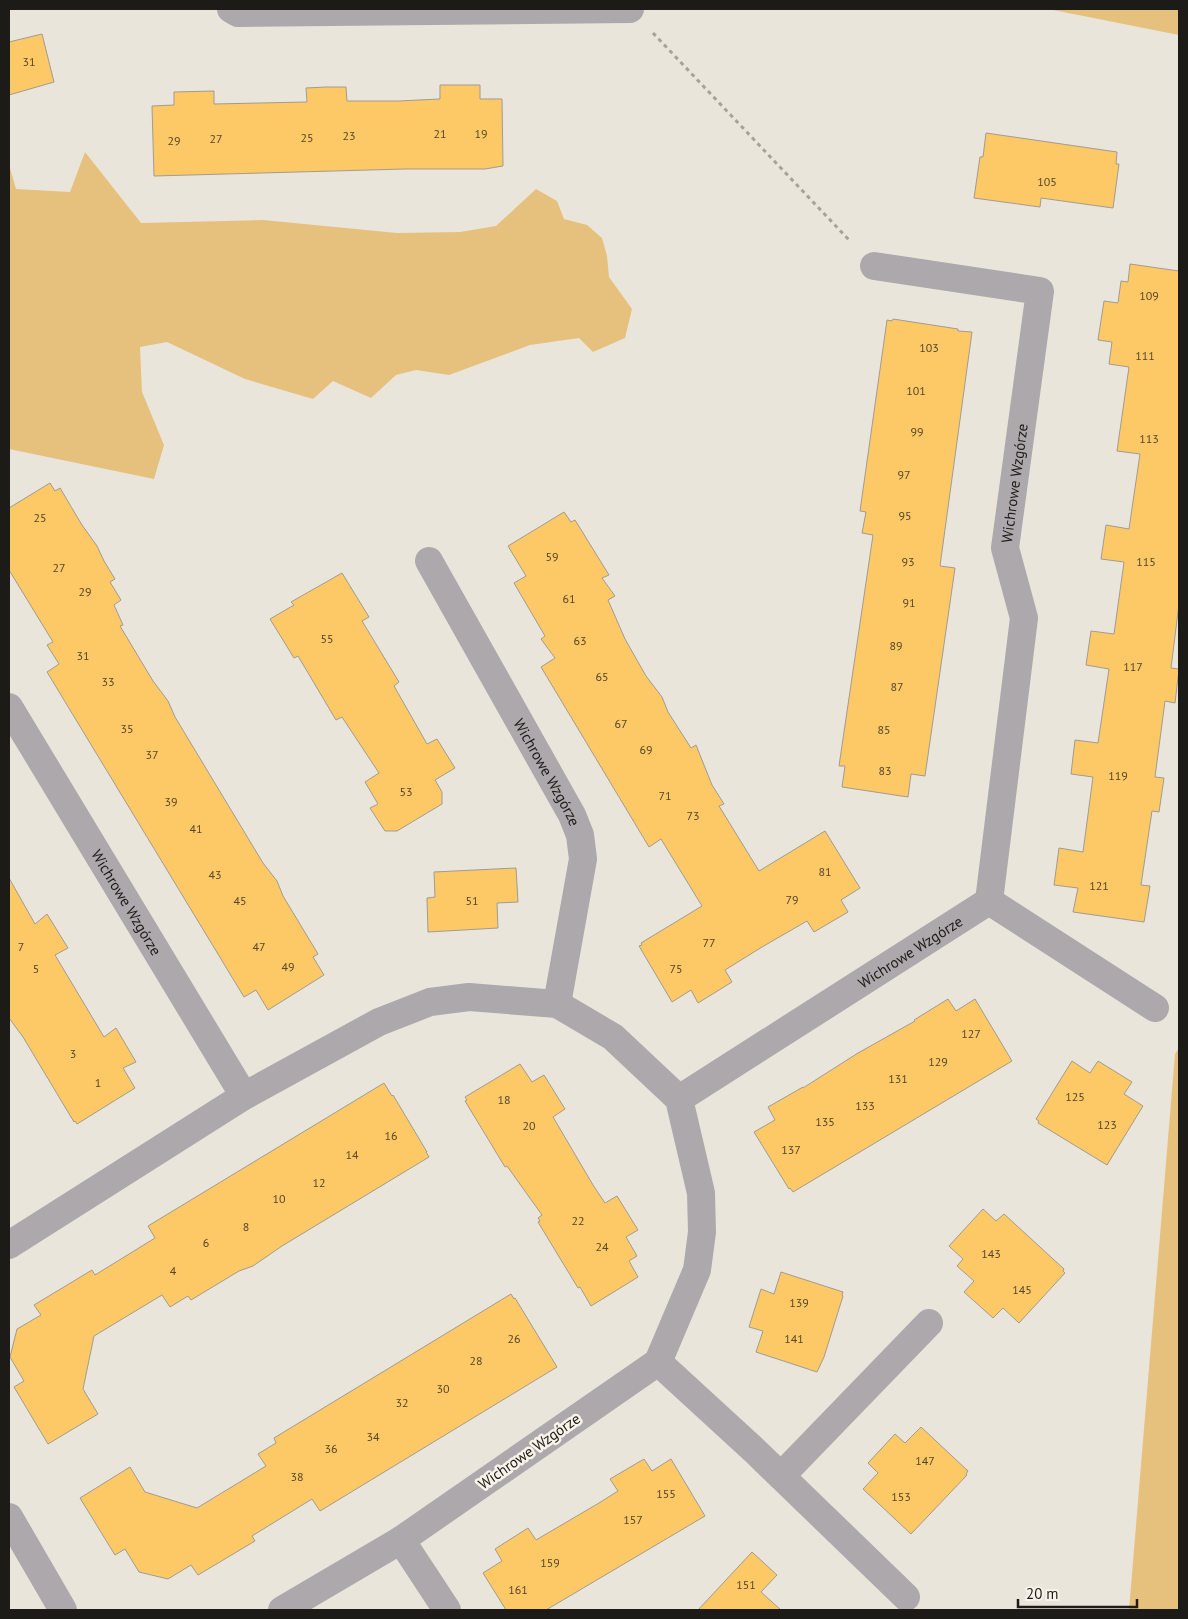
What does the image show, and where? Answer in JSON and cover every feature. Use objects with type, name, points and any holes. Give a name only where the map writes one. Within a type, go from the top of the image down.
[{"type":"street","points":[[231,9],[238,13],[630,9]]},
{"type":"street","name":"Wichrowe Wzgórze","points":[[679,1099],[989,901],[1024,618],[1005,548],[1040,291],[874,266]]},
{"type":"street","name":"Wichrowe Wzgórze","points":[[429,562],[572,815],[580,835],[583,859],[557,1004]]},
{"type":"street","name":"Wichrowe Wzgórze","points":[[9,707],[244,1096]]},
{"type":"street","points":[[989,901],[1155,1008]]},
{"type":"street","points":[[9,1245],[244,1096],[379,1022],[430,1002],[470,997],[557,1004],[613,1037],[679,1099],[701,1193],[702,1232],[697,1270],[658,1362],[781,1476],[906,1597]]},
{"type":"street","points":[[781,1476],[929,1323]]},
{"type":"street","name":"Wichrowe Wzgórze","points":[[282,1610],[401,1540],[658,1362]]},
{"type":"street","points":[[9,1517],[63,1610]]},
{"type":"street","points":[[401,1540],[447,1610]]},
{"type":"path","points":[[657,37],[851,243]]},
{"type":"shaded area","points":[[1048,9],[1179,9],[1179,35]]},
{"type":"shaded area","points":[[85,152],[141,223],[263,220],[397,233],[460,232],[496,226],[536,189],[557,201],[564,219],[587,225],[602,238],[607,256],[609,277],[632,309],[625,338],[593,352],[579,338],[530,345],[449,375],[416,370],[396,375],[371,398],[333,381],[313,399],[245,379],[167,342],[140,347],[142,392],[164,445],[154,479],[9,449],[9,168],[16,189],[70,192]]},
{"type":"shaded area","points":[[1179,1048],[1179,1610],[1129,1610],[1175,1054]]},
{"type":"building","points":[[42,34],[54,82],[9,95],[9,42]]},
{"type":"building","points":[[440,85],[480,85],[480,99],[502,99],[503,166],[485,169],[405,169],[154,176],[152,106],[174,105],[174,92],[214,91],[214,104],[307,102],[306,88],[346,87],[347,101],[398,101],[440,99]]},
{"type":"building","points":[[986,133],[1117,152],[1116,164],[1119,164],[1113,208],[1041,198],[1040,207],[974,198],[980,157],[983,157]]},
{"type":"building","points":[[1130,264],[1179,271],[1179,604],[1171,668],[1179,669],[1175,703],[1165,701],[1155,777],[1164,778],[1159,812],[1152,811],[1141,885],[1150,886],[1144,922],[1073,912],[1078,888],[1054,885],[1059,848],[1083,852],[1093,777],[1071,774],[1075,740],[1098,743],[1109,669],[1086,665],[1091,631],[1114,634],[1124,562],[1101,559],[1106,525],[1129,529],[1140,454],[1117,451],[1129,367],[1109,364],[1112,342],[1098,340],[1104,301],[1118,303],[1121,281],[1128,282]]},
{"type":"building","points":[[893,319],[972,332],[940,566],[955,568],[925,776],[911,774],[908,797],[842,787],[845,766],[839,766],[873,535],[862,533],[866,512],[860,511],[887,320],[892,321]]},
{"type":"building","points":[[50,483],[55,491],[60,488],[97,546],[115,579],[110,582],[121,600],[114,605],[123,625],[120,626],[153,681],[168,701],[175,717],[263,863],[277,881],[283,896],[318,954],[313,957],[324,975],[268,1010],[256,990],[244,997],[47,672],[59,664],[47,645],[53,642],[9,570],[9,508]]},
{"type":"building","points":[[564,512],[571,522],[575,520],[609,575],[602,578],[615,596],[608,600],[625,639],[646,676],[662,697],[668,712],[691,748],[696,745],[712,785],[724,804],[719,806],[759,871],[825,831],[860,888],[841,900],[848,912],[814,932],[807,921],[762,947],[725,970],[732,982],[698,1003],[691,990],[672,1002],[639,946],[702,906],[661,839],[649,847],[541,667],[555,658],[541,639],[545,636],[514,583],[526,576],[508,546]]},
{"type":"building","points":[[342,573],[369,617],[362,621],[399,682],[394,686],[427,744],[437,739],[455,768],[435,780],[442,792],[442,804],[397,831],[385,831],[370,808],[378,804],[365,782],[379,773],[342,717],[336,720],[298,656],[294,658],[270,619],[294,605],[291,602]]},
{"type":"building","points":[[516,868],[518,902],[497,903],[498,928],[428,932],[427,898],[435,897],[434,872]]},
{"type":"building","points":[[9,878],[35,924],[47,914],[68,948],[55,955],[104,1037],[116,1028],[136,1062],[123,1068],[135,1088],[77,1124],[23,1037],[9,1018]]},
{"type":"building","points":[[948,999],[956,1011],[975,999],[1012,1061],[793,1192],[789,1189],[754,1132],[775,1120],[768,1107],[915,1021]]},
{"type":"building","points":[[1072,1061],[1090,1073],[1098,1061],[1132,1082],[1124,1094],[1143,1106],[1107,1165],[1038,1123],[1039,1121],[1036,1119]]},
{"type":"building","points":[[520,1064],[532,1082],[544,1075],[565,1109],[553,1117],[593,1185],[605,1203],[617,1196],[638,1230],[626,1237],[637,1256],[629,1261],[638,1277],[591,1306],[538,1222],[540,1221],[538,1218],[542,1215],[507,1166],[505,1167],[465,1101],[467,1100],[465,1097]]},
{"type":"building","points":[[384,1083],[429,1157],[282,1246],[253,1266],[239,1271],[191,1300],[188,1296],[170,1307],[162,1295],[94,1336],[83,1389],[98,1414],[48,1444],[14,1387],[24,1381],[10,1357],[17,1329],[41,1315],[34,1305],[92,1270],[95,1275],[155,1238],[148,1226]]},
{"type":"building","points":[[983,1209],[996,1221],[1004,1214],[1064,1269],[1065,1273],[1019,1323],[1003,1308],[993,1318],[964,1292],[974,1281],[957,1266],[963,1259],[949,1246]]},
{"type":"building","points":[[781,1272],[843,1292],[824,1357],[817,1372],[756,1352],[763,1331],[749,1327],[761,1289],[774,1294]]},
{"type":"building","points":[[511,1294],[557,1367],[320,1511],[312,1499],[252,1536],[255,1541],[198,1575],[191,1565],[168,1579],[139,1572],[125,1549],[115,1555],[80,1498],[130,1467],[145,1492],[197,1508],[266,1466],[258,1454],[276,1443],[274,1438]]},
{"type":"building","points":[[921,1427],[968,1471],[967,1475],[911,1534],[863,1489],[878,1473],[868,1463],[895,1434],[905,1443]]},
{"type":"building","points":[[644,1459],[652,1471],[671,1459],[705,1516],[546,1610],[506,1610],[483,1573],[502,1561],[495,1549],[528,1528],[536,1540],[599,1503],[618,1491],[610,1479]]},
{"type":"building","points":[[752,1552],[777,1575],[761,1592],[781,1610],[698,1610]]}]
